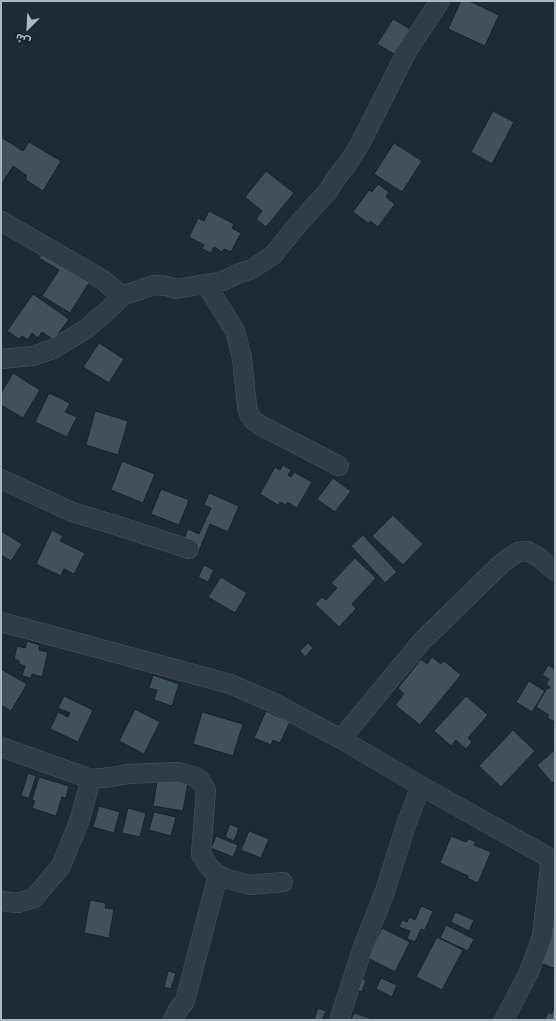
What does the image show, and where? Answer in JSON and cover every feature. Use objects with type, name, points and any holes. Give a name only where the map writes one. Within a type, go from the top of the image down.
[{"type":"street","points":[[1,359],[33,356],[53,349],[86,329],[122,296],[154,285],[168,286],[176,289],[223,281],[252,269],[273,255],[328,191],[346,166],[360,144],[407,51],[440,1]]},
{"type":"street","points":[[1,221],[103,280],[122,296]]},
{"type":"street","points":[[206,284],[235,331],[242,358],[247,406],[249,414],[253,420],[339,466]]},
{"type":"street","points":[[1,479],[72,512],[189,549]]},
{"type":"street","points":[[341,739],[420,642],[502,563],[518,552],[527,551],[540,558],[555,571]]},
{"type":"street","points":[[1,622],[230,684],[274,703],[341,739],[420,786],[553,859],[542,937],[526,977],[504,1020]]},
{"type":"street","points":[[1,747],[91,779],[127,774],[179,772],[193,776],[200,780],[206,790],[201,854],[210,867],[218,875],[249,885],[283,882]]},
{"type":"street","points":[[1,901],[18,903],[34,898],[61,866],[79,822],[91,779]]},
{"type":"street","points":[[340,1020],[363,947],[384,894],[420,786]]},
{"type":"street","points":[[173,1020],[185,1001],[218,875]]},
{"type":"building","points":[[461,1],[469,1],[499,15],[485,46],[448,29]]},
{"type":"building","points":[[393,19],[410,29],[394,54],[377,44]]},
{"type":"building","points":[[493,111],[514,122],[492,164],[471,152]]},
{"type":"building","points":[[1,137],[23,151],[29,142],[61,161],[43,191],[26,180],[26,175],[13,166],[1,185]]},
{"type":"building","points":[[394,143],[422,161],[402,192],[374,174]]},
{"type":"building","points":[[266,171],[294,193],[266,227],[256,219],[262,211],[245,197]]},
{"type":"building","points":[[378,184],[389,192],[386,197],[395,204],[378,227],[370,221],[369,224],[353,212],[369,190],[372,192]]},
{"type":"building","points":[[209,211],[234,224],[232,228],[241,233],[231,252],[224,249],[222,252],[214,247],[211,253],[202,249],[204,245],[189,237],[198,218],[204,221]]},
{"type":"building","points":[[45,249],[92,278],[70,313],[42,296],[59,270],[39,258]]},
{"type":"building","points":[[33,294],[69,319],[54,340],[42,332],[38,338],[32,333],[28,340],[22,336],[19,339],[7,331]]},
{"type":"building","points":[[99,343],[124,359],[109,383],[83,367]]},
{"type":"building","points":[[13,373],[40,390],[23,418],[1,405],[1,393]]},
{"type":"building","points":[[49,393],[70,403],[65,412],[77,417],[67,437],[35,422]]},
{"type":"building","points":[[95,411],[128,421],[118,455],[86,445]]},
{"type":"building","points":[[122,461],[155,474],[143,503],[111,490]]},
{"type":"building","points":[[283,465],[291,470],[288,475],[291,477],[294,472],[312,482],[297,508],[287,502],[286,505],[280,502],[278,505],[260,494],[275,467],[280,470]]},
{"type":"building","points":[[333,478],[351,491],[335,512],[317,499]]},
{"type":"building","points":[[161,489],[189,500],[179,525],[151,514]]},
{"type":"building","points":[[209,493],[239,506],[228,532],[210,524],[199,551],[182,543],[188,529],[199,534],[211,508],[204,505]]},
{"type":"building","points":[[393,515],[423,544],[403,565],[372,536]]},
{"type":"building","points":[[52,530],[63,536],[60,541],[85,553],[74,574],[64,569],[61,576],[36,564]]},
{"type":"building","points":[[1,531],[22,544],[11,561],[1,555]]},
{"type":"building","points":[[363,535],[397,572],[385,583],[351,546]]},
{"type":"building","points":[[355,558],[376,578],[352,604],[356,609],[339,627],[315,604],[322,597],[326,600],[337,588],[331,583]]},
{"type":"building","points":[[204,565],[214,570],[208,582],[198,577]]},
{"type":"building","points":[[221,577],[247,593],[235,613],[208,597]]},
{"type":"building","points":[[27,641],[40,645],[39,650],[48,652],[42,677],[32,674],[31,678],[22,676],[25,666],[19,664],[19,661],[14,659],[17,646],[25,648]]},
{"type":"building","points":[[308,643],[313,648],[305,657],[300,651]]},
{"type":"building","points":[[432,657],[441,664],[444,661],[461,675],[420,725],[395,705],[404,694],[398,688],[421,659],[427,664]]},
{"type":"building","points":[[548,665],[555,669],[555,722],[547,718],[549,715],[536,707],[547,688],[549,689],[550,687],[546,684],[549,679],[542,675]]},
{"type":"building","points":[[1,669],[27,684],[11,711],[1,705]]},
{"type":"building","points":[[153,675],[179,684],[172,706],[154,700],[157,690],[149,688]]},
{"type":"building","points":[[529,681],[545,691],[532,712],[516,702]]},
{"type":"building","points":[[64,696],[93,710],[78,742],[50,729],[58,712],[68,717],[70,713],[58,708]]},
{"type":"building","points":[[466,696],[488,715],[468,738],[472,742],[466,749],[456,740],[451,746],[434,731]]},
{"type":"building","points":[[135,709],[160,722],[144,754],[119,741]]},
{"type":"building","points":[[266,711],[290,722],[280,743],[273,740],[271,745],[254,738]]},
{"type":"building","points":[[202,712],[243,724],[233,756],[193,744]]},
{"type":"building","points":[[513,730],[535,751],[501,787],[479,766]]},
{"type":"building","points":[[555,750],[555,781],[552,783],[537,765]]},
{"type":"building","points":[[28,773],[36,776],[29,798],[21,796]]},
{"type":"building","points":[[158,776],[188,782],[183,811],[153,806]]},
{"type":"building","points":[[39,777],[69,786],[66,798],[62,797],[56,816],[32,808],[35,801],[32,800]]},
{"type":"building","points":[[99,806],[120,812],[114,833],[93,827]]},
{"type":"building","points":[[128,808],[146,813],[140,837],[122,833]]},
{"type":"building","points":[[154,812],[176,817],[171,836],[149,830]]},
{"type":"building","points":[[230,824],[239,828],[234,841],[225,837]]},
{"type":"building","points":[[249,831],[269,839],[261,858],[241,850]]},
{"type":"building","points":[[216,836],[238,845],[233,857],[211,848]]},
{"type":"building","points":[[451,836],[466,842],[469,839],[476,842],[474,845],[491,852],[478,883],[467,878],[468,876],[440,863]]},
{"type":"building","points":[[90,900],[106,903],[105,908],[114,909],[109,938],[84,933]]},
{"type":"building","points":[[421,906],[433,911],[425,930],[421,929],[415,942],[407,939],[410,931],[399,927],[402,920],[407,922],[409,917],[415,920]]},
{"type":"building","points":[[455,912],[474,920],[469,931],[451,922]]},
{"type":"building","points":[[446,925],[474,939],[468,951],[440,938]]},
{"type":"building","points":[[552,926],[555,927],[555,967],[553,968],[538,962]]},
{"type":"building","points":[[382,928],[410,942],[395,972],[368,958]]},
{"type":"building","points":[[437,937],[463,950],[442,990],[416,977]]},
{"type":"building","points":[[168,971],[176,973],[171,989],[164,987]]},
{"type":"building","points":[[358,978],[366,980],[362,992],[354,989]]},
{"type":"building","points":[[381,978],[397,985],[392,997],[376,989]]},
{"type":"building","points":[[554,1007],[555,1020],[545,1020],[548,1012],[552,1014]]},
{"type":"building","points":[[318,1008],[326,1011],[322,1020],[314,1020]]},
{"type":"building","points":[[354,1013],[375,1020],[351,1020]]}]
